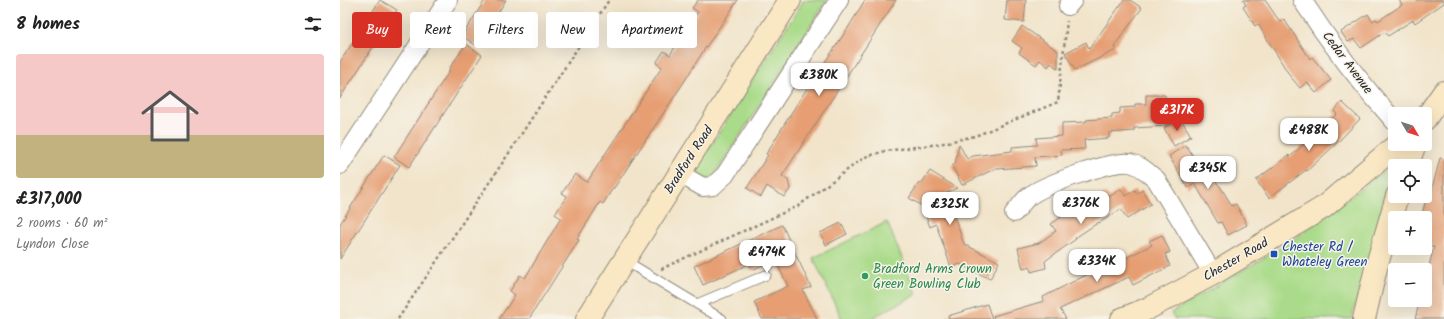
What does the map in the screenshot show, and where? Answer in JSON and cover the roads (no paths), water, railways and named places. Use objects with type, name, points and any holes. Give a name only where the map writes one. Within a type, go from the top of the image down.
[{"type":"main road","name":"Bradford Road","points":[[587,319],[790,0]]},
{"type":"main road","points":[[1432,110],[1444,92]]},
{"type":"main road","name":"Chester Road","points":[[1122,319],[1152,314],[1213,274],[1324,207],[1390,151]]},
{"type":"main road","points":[[1364,319],[1376,268],[1395,203]]},
{"type":"street","points":[[340,165],[448,0]]},
{"type":"street","points":[[680,174],[703,187],[713,186],[725,175],[838,0]]},
{"type":"street","name":"Cedar Avenue","points":[[1302,0],[1324,34],[1388,114]]},
{"type":"street","points":[[1014,214],[1028,197],[1050,185],[1106,166],[1125,163],[1132,164],[1142,168],[1156,179],[1213,274]]},
{"type":"lane","points":[[624,260],[722,319]]},
{"type":"lane","points":[[697,304],[766,276]]},
{"type":"place","name":"Chester Rd / Whateley Green","points":[[1274,254]]},
{"type":"place","name":"Bradford Arms Crown Green Bowling Club","points":[[865,276]]}]
